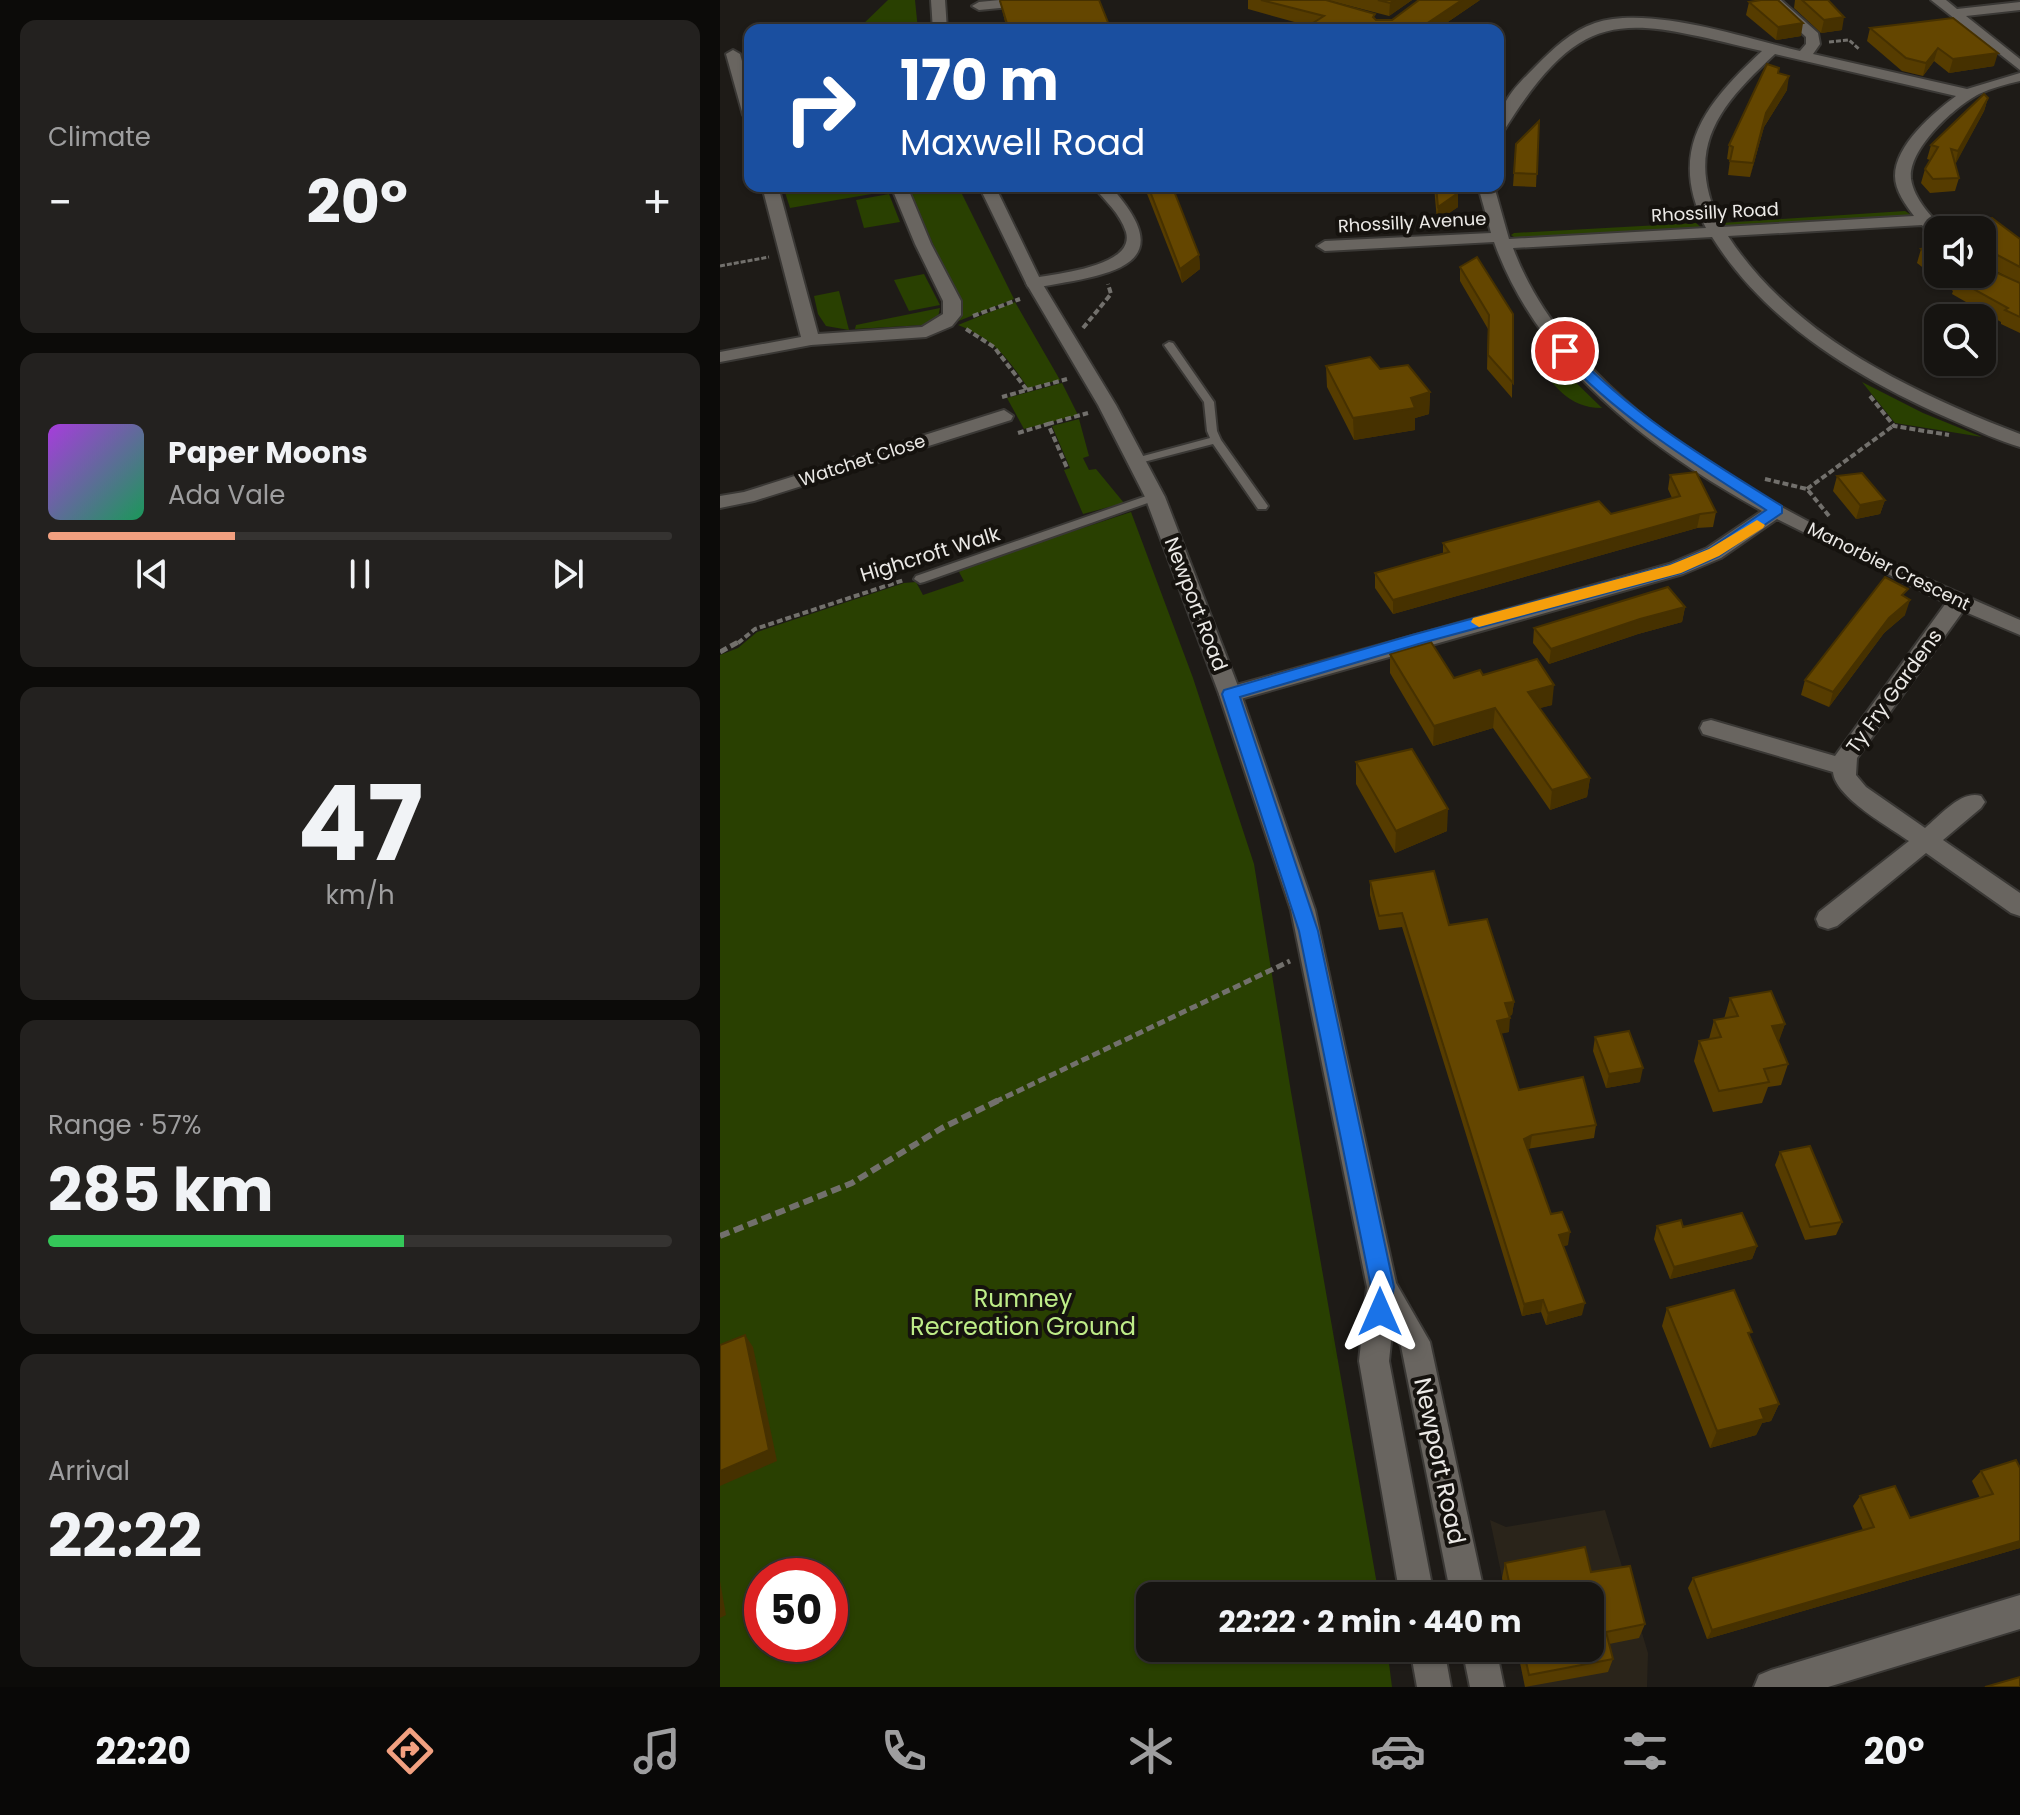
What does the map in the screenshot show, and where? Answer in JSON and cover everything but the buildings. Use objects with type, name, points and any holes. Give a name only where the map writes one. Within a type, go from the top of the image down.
[{"type":"street","points":[[938,0],[940,24]]},
{"type":"street","points":[[982,24],[979,3],[1041,0]]},
{"type":"street","points":[[1773,0],[1813,36],[1813,44],[1804,56]]},
{"type":"street","points":[[1938,0],[2020,66]]},
{"type":"street","points":[[1953,13],[2020,6]]},
{"type":"street","points":[[1504,117],[1511,103],[1573,37],[1600,24],[1642,20],[1968,94]]},
{"type":"street","points":[[1772,49],[1728,90],[1706,126],[1698,152],[1696,178],[1713,225],[1759,286],[1809,333],[1909,395],[2020,441]]},
{"type":"street","points":[[726,55],[744,100]]},
{"type":"street","points":[[1925,216],[1904,184],[1903,167],[1907,159],[1924,135],[1968,94],[2020,77]]},
{"type":"street","points":[[772,192],[811,340]]},
{"type":"street","points":[[720,357],[811,340],[926,332],[950,323],[952,301],[901,192]]},
{"type":"street","name":"Newport Road","points":[[990,192],[1037,288],[1107,405],[1155,497],[1230,694],[1303,910],[1382,1287],[1374,1361],[1414,1582]]},
{"type":"street","points":[[1037,288],[1125,258],[1136,240],[1126,217],[1106,192]]},
{"type":"street","name":"Manorbier Crescent","points":[[1488,192],[1521,288],[1538,316],[1590,378],[1666,440],[1776,510],[1851,550],[2020,628]]},
{"type":"street","name":"Rhossilly Road","points":[[1502,237],[1713,225],[1924,220]]},
{"type":"street","name":"Rhossilly Avenue","points":[[1325,246],[1502,237]]},
{"type":"street","name":"Watchet Close","points":[[720,502],[747,497],[1004,416]]},
{"type":"street","points":[[1230,694],[1676,569],[1714,553],[1776,510]]},
{"type":"street","name":"Ty Fry Gardens","points":[[1959,601],[1846,757],[1844,777],[1858,793],[2020,906]]},
{"type":"street","points":[[1711,728],[1843,767]]},
{"type":"street","points":[[1828,919],[1973,802]]},
{"type":"street","name":"Newport Road","points":[[1382,1287],[1415,1342],[1465,1582]]},
{"type":"street","points":[[1771,1687],[2020,1612]]},
{"type":"street","points":[[1430,1662],[1434,1687]]},
{"type":"street","points":[[1482,1662],[1487,1687]]},
{"type":"lane","points":[[1169,345],[1209,402],[1216,440],[1262,506]]},
{"type":"lane","points":[[1136,461],[1216,440]]},
{"type":"lane","name":"Highcroft Walk","points":[[920,579],[1155,497]]},
{"type":"path","points":[[720,266],[789,253]]},
{"type":"path","points":[[1071,343],[1111,294],[1103,268]]},
{"type":"path","points":[[950,323],[1037,288]]},
{"type":"path","points":[[950,323],[982,335],[1005,356],[1027,390]]},
{"type":"path","points":[[1088,374],[997,398],[1012,434],[1107,405]]},
{"type":"path","points":[[1048,424],[1067,468]]},
{"type":"path","points":[[1807,489],[1894,426]]},
{"type":"path","name":"Highcroft Walk","points":[[720,652],[735,646],[755,629],[905,579],[920,579]]},
{"type":"path","points":[[720,1236],[852,1183],[942,1128],[1261,973],[1313,951]]},
{"type":"shaded area","points":[[1605,1510],[1648,1653],[1647,1687],[1525,1687],[1520,1662],[1604,1662],[1604,1582],[1503,1582],[1490,1520],[1506,1527]]},
{"type":"green space","points":[[888,0],[915,0],[917,24],[863,24]]},
{"type":"green space","points":[[785,192],[883,192],[790,208]]},
{"type":"green space","points":[[911,192],[961,192],[1014,299],[956,322],[962,301],[949,281]]},
{"type":"green space","points":[[889,194],[900,222],[864,228],[856,200]]},
{"type":"green space","points":[[1905,211],[1913,216],[1727,228],[1721,223]]},
{"type":"green space","points":[[1696,223],[1702,228],[1517,239],[1511,235],[1514,233]]},
{"type":"green space","points":[[924,274],[940,305],[909,311],[894,280]]},
{"type":"green space","points":[[839,291],[849,330],[826,326],[818,314],[814,296]]},
{"type":"green space","points":[[1015,302],[1060,380],[1028,388],[999,350],[958,325]]},
{"type":"green space","points":[[940,308],[938,317],[924,325],[855,329],[856,325]]},
{"type":"green space","points":[[1543,344],[1565,372],[1602,408],[1579,404],[1554,385],[1533,357],[1533,351]]},
{"type":"green space","points":[[1862,382],[1923,413],[1982,437],[1895,423]]},
{"type":"green space","points":[[1062,383],[1078,415],[1024,429],[1007,398]]},
{"type":"green space","points":[[1079,419],[1089,456],[1083,458],[1089,470],[1096,469],[1124,503],[1083,514],[1064,470],[1070,468],[1052,426]]},
{"type":"green space","name":"Rumney Recreation Ground","points":[[1131,512],[1193,678],[1254,864],[1377,1582],[1136,1582],[1136,1662],[1389,1662],[1392,1687],[720,1687],[720,655],[738,648],[757,632],[904,583],[916,582],[923,595],[964,581],[959,572],[961,568]]},
{"type":"slow traffic","points":[[1479,622],[1676,569],[1714,553],[1757,525]]},
{"type":"route","points":[[1380,1312],[1382,1287],[1335,1051],[1303,910],[1230,694],[1676,569],[1714,553],[1776,510],[1666,440],[1590,378],[1565,351]]}]
